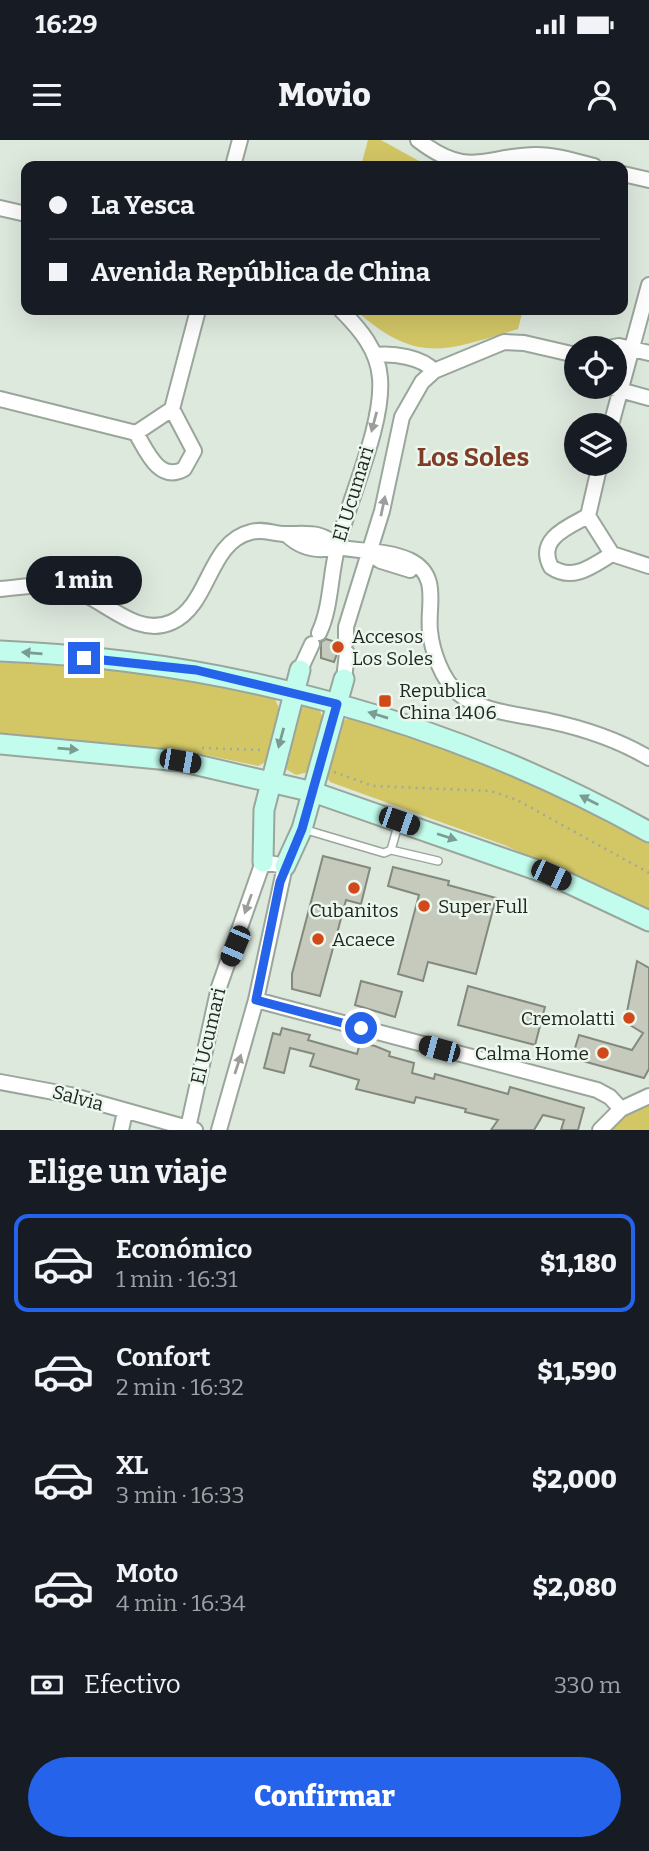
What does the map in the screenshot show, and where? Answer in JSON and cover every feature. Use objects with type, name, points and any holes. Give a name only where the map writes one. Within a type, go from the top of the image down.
[{"type":"main road","points":[[0,652],[154,664],[229,677],[337,704],[418,728],[475,750],[586,798],[649,832]]},
{"type":"main road","points":[[263,862],[262,828],[270,782],[300,670]]},
{"type":"main road","points":[[285,866],[302,829],[344,679]]},
{"type":"main road","points":[[0,744],[180,761],[313,792],[551,875],[649,922]]},
{"type":"street","points":[[234,161],[240,140]]},
{"type":"street","points":[[418,140],[445,157],[462,161]]},
{"type":"street","points":[[488,161],[539,155],[569,161]]},
{"type":"street","points":[[628,175],[649,180]]},
{"type":"street","points":[[0,208],[21,213]]},
{"type":"street","points":[[627,358],[649,285]]},
{"type":"street","points":[[0,399],[136,433],[158,467],[172,473],[184,469],[194,450],[173,409],[197,315]]},
{"type":"street","points":[[346,315],[359,329],[375,355],[395,355],[421,362],[434,371],[504,342],[523,343],[564,352]]},
{"type":"street","points":[[627,348],[649,353]]},
{"type":"street","name":"El Ucumari","points":[[300,670],[316,639],[337,547],[379,406],[380,376],[375,355]]},
{"type":"street","name":"El Ucumari","points":[[344,679],[348,621],[370,554],[402,416],[413,394],[434,371]]},
{"type":"street","points":[[627,392],[649,398]]},
{"type":"street","points":[[136,433],[173,409]]},
{"type":"street","points":[[597,476],[588,516],[612,554],[649,566]]},
{"type":"street","points":[[588,516],[558,533],[549,542],[547,550],[551,567],[568,575],[612,554]]},
{"type":"street","points":[[0,589],[47,584],[70,588],[134,621],[163,625],[184,614],[219,559],[236,539],[254,531],[287,535],[301,546],[326,550],[337,547],[370,554],[377,560],[427,578],[432,593],[429,620],[432,643],[444,673],[460,694],[477,704],[570,726],[649,758]]},
{"type":"street","points":[[633,750],[649,750]]},
{"type":"street","points":[[263,862],[285,866]]},
{"type":"street","name":"El Ucumari","points":[[191,1129],[209,1025],[263,862]]},
{"type":"street","name":"El Ucumari","points":[[219,1130],[256,1000],[285,866]]},
{"type":"street","points":[[256,1000],[597,1090],[610,1097],[621,1109]]},
{"type":"street","name":"Salvia","points":[[0,1082],[70,1095],[191,1129]]},
{"type":"street","points":[[600,1130],[621,1109],[649,1096]]},
{"type":"street","points":[[121,1130],[125,1112]]},
{"type":"lane","points":[[391,850],[399,821]]},
{"type":"lane","points":[[302,829],[384,853],[391,850],[439,861]]},
{"type":"path","points":[[319,767],[373,786],[491,791],[517,800],[649,873]]},
{"type":"shaded area","points":[[368,140],[381,140],[419,161],[362,161]]},
{"type":"shaded area","points":[[361,315],[522,315],[518,329],[451,347],[415,346],[377,328]]},
{"type":"shaded area","points":[[0,662],[103,669],[145,668],[187,675],[274,697],[280,710],[266,762],[258,766],[206,755],[0,735]]},
{"type":"shaded area","points":[[304,706],[320,711],[324,721],[309,772],[296,775],[284,768],[299,708]]},
{"type":"shaded area","points":[[349,718],[425,738],[499,766],[649,839],[649,915],[504,845],[330,782],[327,777],[340,722]]},
{"type":"shaded area","points":[[649,1104],[649,1130],[606,1130],[628,1112]]},
{"type":"building","points":[[326,639],[336,642],[339,648],[334,662],[321,658],[321,642]]},
{"type":"building","name":"Acaece","points":[[323,856],[370,868],[361,904],[346,900],[320,996],[292,989],[292,974]]},
{"type":"building","points":[[393,867],[449,881],[448,885],[496,898],[476,974],[428,962],[423,981],[398,974],[419,895],[388,886]]},
{"type":"building","points":[[637,961],[649,968],[649,1069],[644,1078],[572,1058],[579,1035],[632,1050],[643,1033],[625,1022]]},
{"type":"building","points":[[361,981],[402,992],[395,1017],[355,1005]]},
{"type":"building","points":[[468,986],[545,1007],[535,1045],[458,1025]]},
{"type":"building","points":[[282,1028],[310,1035],[308,1040],[357,1054],[360,1043],[375,1046],[390,1052],[389,1056],[414,1063],[412,1073],[434,1079],[435,1074],[508,1094],[510,1087],[584,1108],[578,1130],[561,1130],[564,1120],[543,1115],[534,1130],[491,1130],[498,1120],[465,1112],[466,1109],[416,1097],[414,1103],[356,1089],[359,1080],[310,1066],[314,1054],[290,1048],[284,1073],[264,1068],[273,1033],[280,1035]]},
{"type":"place","name":"Accesos Los Soles","points":[[338,647]]},
{"type":"place","name":"Republica China 1406","points":[[385,701]]},
{"type":"place","name":"Cubanitos","points":[[354,888]]},
{"type":"place","name":"Super Full","points":[[424,906]]},
{"type":"place","name":"Acaece","points":[[318,939]]},
{"type":"place","name":"Cremolatti","points":[[629,1018]]},
{"type":"place","name":"Calma Home","points":[[603,1053]]},
{"type":"district","name":"Los Soles","points":[[473,457]]},
{"type":"route","points":[[84,658],[196,670],[337,704],[302,829],[280,882],[256,1000],[361,1028]]}]
